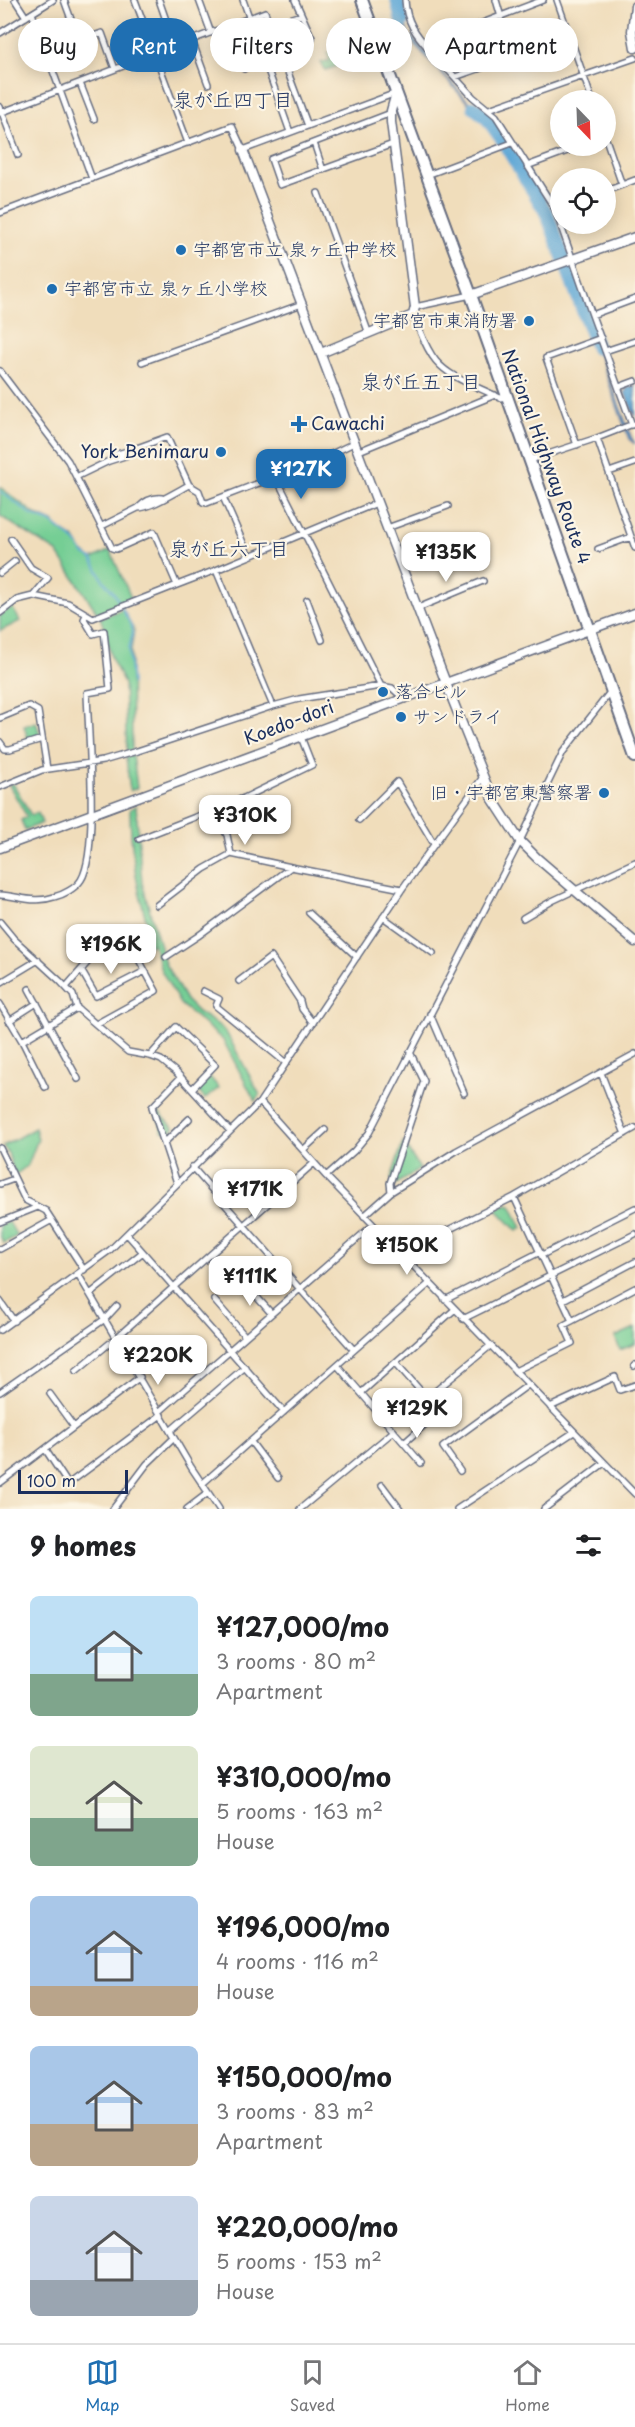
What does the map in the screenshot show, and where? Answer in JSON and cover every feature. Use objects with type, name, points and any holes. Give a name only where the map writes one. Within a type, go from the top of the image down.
[{"type":"highway","name":"National Highway Route 4","points":[[362,0],[471,295],[635,757]]},
{"type":"street","points":[[15,0],[29,15],[60,90],[92,179]]},
{"type":"street","points":[[0,33],[53,0]]},
{"type":"street","points":[[64,0],[78,41],[102,33],[110,55]]},
{"type":"street","points":[[135,0],[142,18]]},
{"type":"street","points":[[159,0],[165,18]]},
{"type":"street","points":[[199,0],[210,30]]},
{"type":"street","points":[[243,0],[250,18],[265,12],[267,18]]},
{"type":"street","points":[[295,0],[303,18]]},
{"type":"street","points":[[405,0],[407,18],[424,43]]},
{"type":"street","points":[[496,0],[501,17],[543,0]]},
{"type":"street","points":[[557,0],[563,18]]},
{"type":"street","points":[[635,6],[632,31],[635,48]]},
{"type":"street","points":[[292,18],[302,15]]},
{"type":"street","points":[[198,56],[208,84]]},
{"type":"street","points":[[489,110],[635,58]]},
{"type":"street","points":[[578,59],[589,90]]},
{"type":"street","points":[[18,155],[1,111],[110,71]]},
{"type":"street","points":[[162,72],[188,143]]},
{"type":"street","points":[[269,72],[290,132]]},
{"type":"street","points":[[288,72],[308,126]]},
{"type":"street","points":[[450,72],[473,97],[489,110],[550,197]]},
{"type":"street","points":[[455,77],[469,72]]},
{"type":"street","points":[[80,82],[94,119]]},
{"type":"street","points":[[396,93],[391,114],[393,144],[414,311],[428,349],[437,362],[450,373],[495,395],[507,398]]},
{"type":"street","points":[[243,150],[396,93]]},
{"type":"street","points":[[391,114],[271,159],[280,185],[393,144]]},
{"type":"street","points":[[0,213],[232,126],[356,442],[377,503],[483,777],[504,820],[520,841],[635,942]]},
{"type":"street","points":[[314,143],[323,170]]},
{"type":"street","points":[[427,175],[512,143]]},
{"type":"street","points":[[527,166],[554,156]]},
{"type":"street","points":[[612,156],[622,185]]},
{"type":"street","points":[[616,187],[635,180]]},
{"type":"street","points":[[318,193],[369,334]]},
{"type":"street","points":[[529,460],[634,424],[605,351],[565,234]]},
{"type":"street","points":[[321,353],[369,334],[414,311],[471,295],[635,237]]},
{"type":"street","points":[[592,315],[635,299]]},
{"type":"street","points":[[142,362],[302,304]]},
{"type":"street","points":[[577,445],[546,358],[601,338]]},
{"type":"street","points":[[605,351],[635,341]]},
{"type":"street","points":[[1,373],[78,477],[112,548],[116,549],[154,532],[177,585]]},
{"type":"street","points":[[619,387],[635,381]]},
{"type":"street","points":[[359,451],[495,395]]},
{"type":"street","points":[[78,477],[109,461],[128,455],[134,449],[167,437],[189,485],[200,491],[203,501],[207,503],[320,460],[356,442]]},
{"type":"street","points":[[597,438],[635,548]]},
{"type":"street","points":[[609,472],[635,463]]},
{"type":"street","points":[[276,477],[381,686]]},
{"type":"street","points":[[102,526],[138,508],[159,502],[162,498],[189,485]]},
{"type":"street","points":[[224,497],[249,556]]},
{"type":"street","points":[[0,613],[17,600],[33,596],[68,603],[93,618],[377,503]]},
{"type":"street","points":[[387,528],[448,506]]},
{"type":"street","points":[[627,525],[635,522]]},
{"type":"street","points":[[598,549],[631,537]]},
{"type":"street","points":[[11,539],[31,568],[48,578],[33,596]]},
{"type":"street","points":[[0,573],[15,561]]},
{"type":"street","points":[[216,570],[273,706]]},
{"type":"street","points":[[418,608],[483,581]]},
{"type":"street","points":[[307,600],[322,640]]},
{"type":"street","name":"Koedo-dori","points":[[0,848],[635,613]]},
{"type":"street","points":[[0,895],[39,901],[68,891],[81,880],[89,849],[92,814],[87,693],[110,689],[104,631],[93,634],[84,619],[86,615]]},
{"type":"street","points":[[0,787],[47,769],[89,763],[137,751],[299,699],[381,686],[392,688],[403,698]]},
{"type":"street","points":[[326,1176],[354,1151],[369,1133],[520,841],[563,752],[611,691]]},
{"type":"street","points":[[0,718],[29,706],[38,711],[47,769]]},
{"type":"street","points":[[139,839],[213,810],[312,765],[301,737]]},
{"type":"street","points":[[0,742],[4,749],[10,749],[42,739]]},
{"type":"street","points":[[0,1330],[81,1272],[127,1234],[260,1102],[402,889],[483,777]]},
{"type":"street","points":[[359,820],[397,782],[434,844]]},
{"type":"street","points":[[213,810],[227,835],[231,854]]},
{"type":"street","points":[[157,905],[204,869],[231,854],[402,889]]},
{"type":"street","points":[[523,918],[574,890],[635,862]]},
{"type":"street","points":[[166,957],[291,867]]},
{"type":"street","points":[[309,913],[357,957]]},
{"type":"street","points":[[383,917],[433,953]]},
{"type":"street","points":[[0,922],[14,939],[66,987],[73,995],[77,1008],[128,1052],[161,1060],[181,1077],[230,1131]]},
{"type":"street","points":[[66,987],[94,955],[131,945],[156,991],[96,1024]]},
{"type":"street","points":[[239,981],[271,957],[313,1023]]},
{"type":"street","points":[[0,983],[38,960]]},
{"type":"street","points":[[81,970],[96,996],[145,971]]},
{"type":"street","points":[[28,989],[78,1079]]},
{"type":"street","points":[[203,992],[219,999],[216,1006],[286,1063]]},
{"type":"street","points":[[9,1021],[37,1003]]},
{"type":"street","points":[[0,1004],[45,1087]]},
{"type":"street","points":[[22,1041],[77,1008]]},
{"type":"street","points":[[430,1014],[464,1093]]},
{"type":"street","points":[[150,1056],[176,1027],[215,1065],[192,1089]]},
{"type":"street","points":[[391,1192],[390,1183],[424,1081],[410,1052]]},
{"type":"street","points":[[364,1216],[391,1192],[456,1151],[635,1054]]},
{"type":"street","points":[[602,1073],[625,1134]]},
{"type":"street","points":[[177,1183],[152,1107],[181,1077]]},
{"type":"street","points":[[260,1102],[364,1216],[635,1494]]},
{"type":"street","points":[[164,1143],[189,1119]]},
{"type":"street","points":[[402,1253],[514,1197],[635,1128]]},
{"type":"street","points":[[303,1150],[325,1130]]},
{"type":"street","points":[[0,1148],[25,1200],[46,1211],[52,1220],[81,1272],[90,1294],[174,1438],[219,1509]]},
{"type":"street","points":[[76,1371],[314,1163]]},
{"type":"street","points":[[192,1167],[354,1350]]},
{"type":"street","points":[[0,1184],[14,1179]]},
{"type":"street","points":[[514,1197],[572,1321]]},
{"type":"street","points":[[0,1222],[38,1207]]},
{"type":"street","points":[[445,1300],[635,1208]]},
{"type":"street","points":[[0,1249],[52,1220]]},
{"type":"street","points":[[45,1449],[68,1484],[160,1414],[229,1350],[373,1225]]},
{"type":"street","points":[[127,1234],[284,1412]]},
{"type":"street","points":[[463,1319],[635,1234]]},
{"type":"street","points":[[90,1294],[143,1252]]},
{"type":"street","points":[[563,1300],[635,1262]]},
{"type":"street","points":[[202,1484],[430,1283]]},
{"type":"street","points":[[247,1286],[271,1313]]},
{"type":"street","points":[[515,1371],[572,1343],[564,1324],[635,1288]]},
{"type":"street","points":[[214,1300],[245,1336]]},
{"type":"street","points":[[0,1301],[14,1321]]},
{"type":"street","points":[[0,1392],[105,1318],[117,1306]]},
{"type":"street","points":[[361,1393],[454,1310]]},
{"type":"street","points":[[427,1398],[490,1346]]},
{"type":"street","points":[[396,1362],[439,1412],[404,1443]]},
{"type":"street","points":[[337,1365],[422,1463]]},
{"type":"street","points":[[170,1431],[245,1367]]},
{"type":"street","points":[[0,1483],[140,1377]]},
{"type":"street","points":[[550,1407],[615,1377],[620,1390],[635,1385]]},
{"type":"street","points":[[460,1471],[443,1447],[528,1385]]},
{"type":"street","points":[[50,1394],[74,1427]]},
{"type":"street","points":[[300,1509],[394,1431]]},
{"type":"street","points":[[457,1509],[574,1432]]},
{"type":"street","points":[[113,1509],[147,1464],[174,1438]]},
{"type":"street","points":[[251,1442],[278,1478]]},
{"type":"street","points":[[544,1509],[604,1463]]},
{"type":"street","points":[[382,1485],[400,1509]]},
{"type":"street","points":[[188,1509],[208,1493]]},
{"type":"green space","points":[[326,61],[326,70],[325,70],[320,63]]},
{"type":"green space","points":[[0,487],[35,514],[53,522],[59,529],[75,539],[82,551],[92,559],[110,550],[132,600],[98,614],[57,552],[0,516]]},
{"type":"green space","points":[[12,607],[20,621],[0,631],[0,616]]},
{"type":"green space","points":[[123,609],[134,630],[131,650],[132,750],[127,752],[124,684],[111,657],[100,618]]},
{"type":"green space","points":[[36,722],[40,734],[38,738],[28,740],[24,726]]},
{"type":"green space","points":[[133,755],[137,788],[130,791],[126,757]]},
{"type":"green space","points":[[13,783],[31,815],[38,813],[42,823],[25,830],[21,820],[27,817],[9,785]]},
{"type":"green space","points":[[136,806],[142,883],[165,964],[186,1000],[227,1034],[260,1095],[255,1101],[223,1040],[180,1004],[161,970],[153,944],[136,952],[131,941],[150,935],[138,888],[131,841],[130,809]]},
{"type":"green space","points":[[209,1076],[219,1088],[205,1099],[198,1091],[199,1086]]},
{"type":"green space","points":[[156,1109],[174,1128],[169,1133],[162,1131]]},
{"type":"green space","points":[[35,1128],[38,1139],[28,1165],[15,1175],[8,1153],[3,1146]]},
{"type":"green space","points":[[403,1142],[420,1169],[396,1184],[391,1179]]},
{"type":"green space","points":[[506,1204],[511,1205],[522,1228],[517,1231],[496,1209]]},
{"type":"green space","points":[[9,1222],[17,1236],[4,1243],[0,1236],[0,1225]]},
{"type":"green space","points":[[635,1328],[635,1344],[620,1350],[615,1337]]},
{"type":"water","points":[[397,0],[399,0],[402,18],[399,16]]},
{"type":"water","points":[[412,37],[424,51],[424,55],[412,41]]},
{"type":"water","points":[[440,72],[442,72],[468,101],[489,117],[501,140],[487,118],[466,101]]},
{"type":"water","points":[[509,153],[548,213],[550,224],[546,213]]},
{"type":"water","points":[[553,234],[556,234],[562,250],[559,250]]},
{"type":"water","points":[[598,348],[631,437],[635,444],[629,439]]},
{"type":"water","points":[[635,385],[635,417],[625,393],[627,388]]},
{"type":"waterway","points":[[397,0],[401,18]]},
{"type":"waterway","points":[[474,107],[486,117],[501,138],[547,214],[597,348]]},
{"type":"waterway","points":[[0,491],[32,515],[51,522],[76,542],[83,553],[92,559],[132,627],[129,650],[132,684]]},
{"type":"place","name":"宇都宮市立 泉ヶ丘中学校","points":[[181,250]]},
{"type":"place","name":"宇都宮市立 泉ヶ丘小学校","points":[[52,289]]},
{"type":"place","name":"宇都宮市東消防署","points":[[529,321]]},
{"type":"place","name":"Cawachi","points":[[299,424]]},
{"type":"place","name":"York Benimaru","points":[[221,452]]},
{"type":"place","name":"落合ビル","points":[[383,692]]},
{"type":"place","name":"サンドライ","points":[[401,717]]},
{"type":"place","name":"旧・宇都宮東警察署","points":[[604,793]]},
{"type":"district","name":"泉が丘四丁目","points":[[233,100]]},
{"type":"district","name":"泉が丘五丁目","points":[[421,382]]},
{"type":"district","name":"泉が丘六丁目","points":[[229,549]]}]
